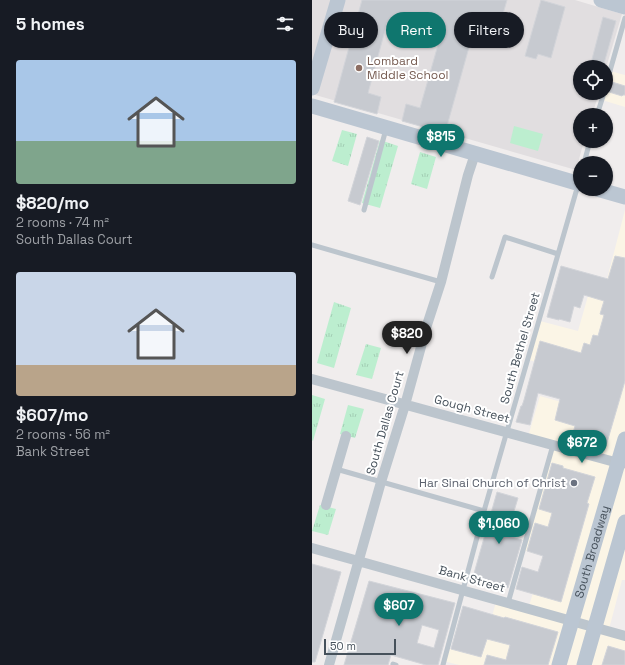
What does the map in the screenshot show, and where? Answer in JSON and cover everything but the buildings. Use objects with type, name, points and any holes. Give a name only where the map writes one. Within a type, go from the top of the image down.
[{"type":"main road","points":[[312,88],[338,0]]},
{"type":"main road","points":[[601,0],[625,7]]},
{"type":"main road","points":[[312,106],[475,154],[573,180]]},
{"type":"main road","points":[[613,194],[625,197]]},
{"type":"main road","name":"South Broadway","points":[[559,665],[621,464],[625,439]]},
{"type":"main road","name":"South Broadway","points":[[584,665],[625,522]]},
{"type":"street","name":"South Dallas Court","points":[[329,665],[381,482],[441,282],[468,175],[475,154]]},
{"type":"street","name":"Gough Street","points":[[312,378],[621,464]]},
{"type":"street","points":[[326,505],[346,436]]},
{"type":"street","name":"Bank Street","points":[[312,548],[625,636]]},
{"type":"lane","points":[[613,60],[625,18]]},
{"type":"lane","points":[[364,210],[387,128]]},
{"type":"lane","name":"South Bethel Street","points":[[443,665],[484,511],[575,196]]},
{"type":"lane","points":[[492,277],[505,238],[558,254]]},
{"type":"lane","points":[[312,245],[441,282]]},
{"type":"lane","points":[[508,603],[553,445]]},
{"type":"lane","points":[[336,469],[484,511]]},
{"type":"shaded area","points":[[312,0],[575,0],[622,14],[608,60],[573,60],[573,100],[597,100],[594,108],[573,108],[573,148],[582,148],[580,156],[573,156],[573,169],[312,94]]},
{"type":"shaded area","points":[[613,72],[625,75],[625,107],[602,100],[613,100]]},
{"type":"shaded area","points":[[625,210],[625,580],[622,580],[609,629],[625,634],[625,665],[459,665],[443,661],[447,648],[481,657],[497,598],[529,606],[544,556],[522,550],[552,448],[527,440],[540,396],[572,405],[581,374],[529,360],[540,321],[578,331],[588,296],[575,293],[617,281],[607,279]]},
{"type":"green space","points":[[514,126],[543,134],[538,151],[510,143]]},
{"type":"green space","points":[[342,130],[357,134],[348,166],[332,161]]},
{"type":"green space","points":[[380,140],[398,146],[380,208],[362,203]]},
{"type":"green space","points":[[420,152],[436,157],[427,189],[411,184]]},
{"type":"green space","points":[[334,302],[351,308],[334,368],[317,363]]},
{"type":"green space","points":[[366,344],[381,348],[372,379],[356,375]]},
{"type":"green space","points":[[312,395],[325,399],[313,441],[312,440]]},
{"type":"green space","points":[[348,405],[364,409],[355,438],[340,434]]},
{"type":"green space","points":[[320,505],[336,509],[328,535],[312,531]]},
{"type":"place","name":"Lombard Middle School","points":[[359,68]]},
{"type":"place","name":"Har Sinai Church of Christ","points":[[574,483]]}]
